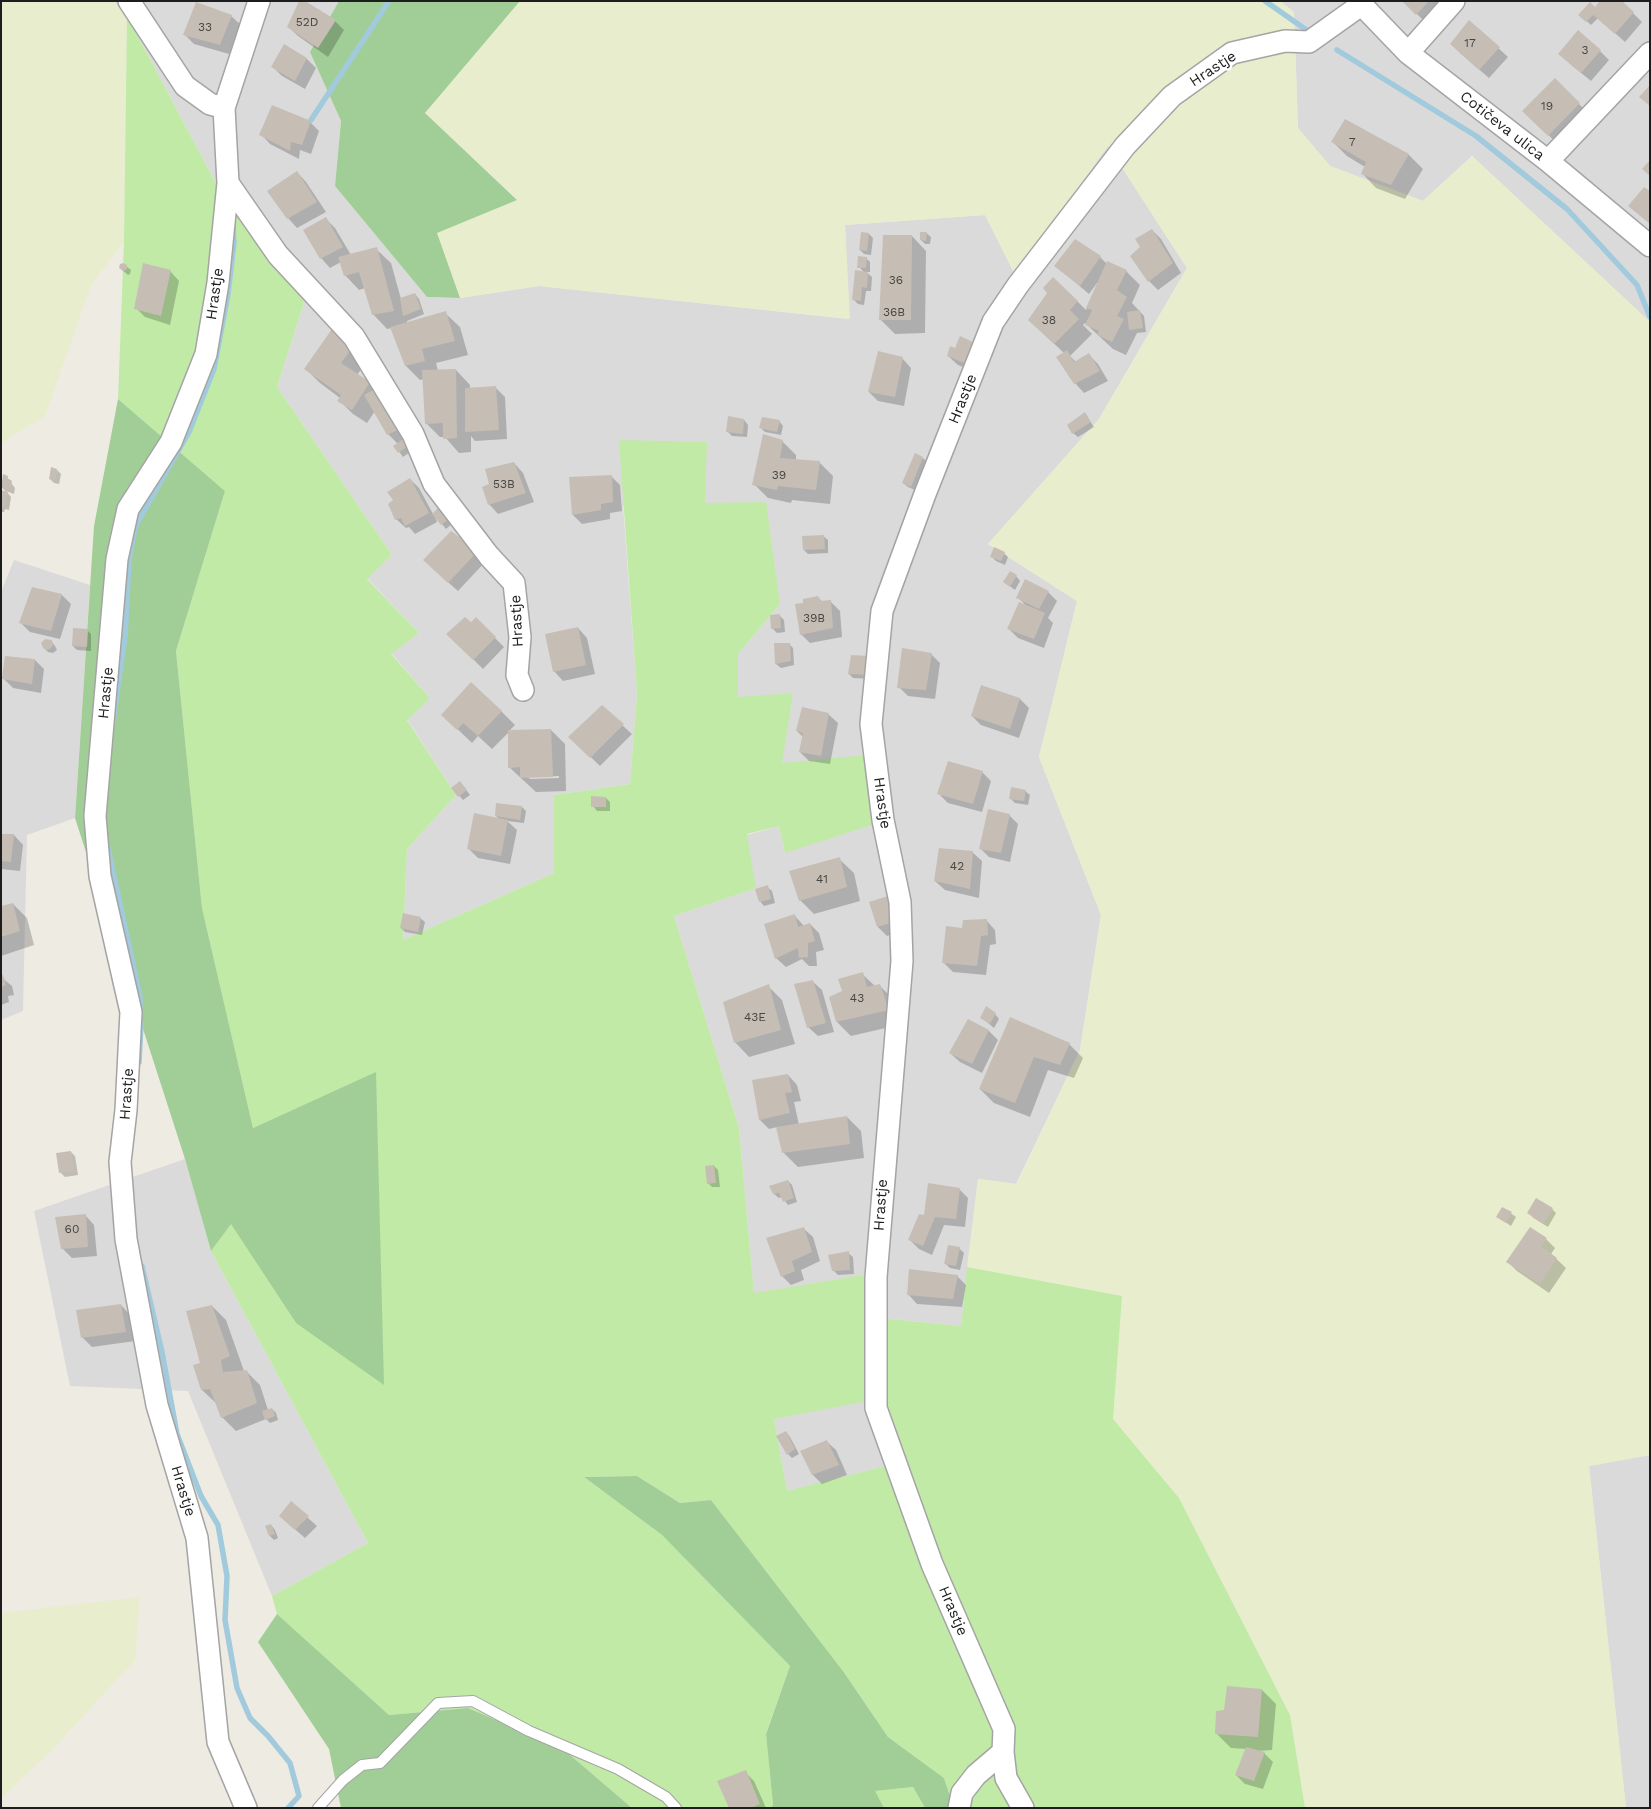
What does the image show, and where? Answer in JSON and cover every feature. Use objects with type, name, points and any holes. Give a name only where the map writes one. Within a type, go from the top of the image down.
[{"type":"street","points":[[129,1],[185,86],[210,104],[224,108]]},
{"type":"street","points":[[228,183],[224,108],[258,1]]},
{"type":"street","points":[[1408,53],[1454,1]]},
{"type":"street","name":"Cotičeva ulica","points":[[1360,3],[1408,53],[1548,161],[1650,246]]},
{"type":"street","name":"Hrastje","points":[[1023,1808],[1006,1778],[1003,1752],[1004,1729],[932,1564],[876,1408],[876,1277],[902,961],[900,902],[883,820],[871,724],[882,611],[925,494],[993,322],[1018,284],[1125,146],[1172,96],[1232,53],[1285,41],[1309,42],[1360,3]]},
{"type":"street","points":[[1548,161],[1650,53]]},
{"type":"street","name":"Hrastje","points":[[228,183],[278,255],[354,337],[413,434],[434,484],[489,556],[514,583],[520,637],[517,675],[523,690]]},
{"type":"street","name":"Hrastje","points":[[228,183],[218,283],[206,354],[171,442],[128,509],[118,559],[95,816],[100,876],[131,1012],[126,1110],[120,1162],[126,1239],[156,1406],[197,1538],[218,1742],[246,1808]]},
{"type":"street","points":[[959,1808],[962,1793],[976,1774],[1003,1752]]},
{"type":"lane","points":[[318,1808],[343,1780],[362,1765],[380,1763],[438,1704],[473,1701],[529,1731],[618,1769],[666,1797],[676,1808]]},
{"type":"shaded area","points":[[114,1],[339,1],[310,52],[341,121],[335,186],[427,297],[460,298],[539,286],[849,319],[845,225],[985,215],[1015,274],[1108,146],[1187,268],[1099,419],[988,544],[1077,601],[1039,757],[1101,915],[1080,1050],[1016,1184],[978,1179],[961,1326],[882,1318],[902,1462],[787,1492],[774,1419],[869,1274],[754,1294],[739,1128],[674,916],[755,888],[747,835],[779,826],[785,853],[782,763],[738,698],[738,654],[780,604],[623,506],[637,694],[630,784],[554,795],[554,873],[403,940],[407,849],[456,795],[407,719],[430,698],[391,653],[419,633],[367,578],[392,555],[277,387],[306,296],[220,191],[127,16]]},
{"type":"shaded area","points":[[1280,1],[1650,1],[1650,322],[1472,156],[1423,201],[1330,166],[1298,128],[1294,13]]},
{"type":"shaded area","points":[[14,560],[90,585],[75,818],[27,835],[23,1011],[1,1020],[1,592]]},
{"type":"shaded area","points":[[185,1159],[211,1251],[368,1543],[272,1596],[188,1391],[70,1386],[34,1211]]},
{"type":"shaded area","points":[[1650,1455],[1650,1808],[1626,1808],[1589,1466]]},
{"type":"green space","points":[[1,1],[114,1],[127,16],[124,242],[91,285],[45,416],[1,443]]},
{"type":"green space","points":[[339,1],[520,1],[425,113],[517,200],[437,233],[460,298],[427,297],[335,186],[341,121],[310,52]]},
{"type":"green space","points":[[520,1],[1280,1],[1294,12],[1298,128],[1330,166],[1423,201],[1472,156],[1650,322],[1650,1455],[1589,1466],[1626,1808],[1305,1808],[1290,1715],[1179,1498],[1113,1419],[1122,1296],[967,1267],[978,1179],[1017,1184],[1080,1050],[1101,915],[1039,757],[1077,601],[988,544],[1099,419],[1187,268],[1108,146],[1015,275],[985,215],[845,225],[850,319],[539,286],[460,298],[437,233],[517,199],[425,114]]},
{"type":"green space","points":[[127,16],[220,191],[306,296],[277,387],[392,555],[367,579],[419,633],[391,654],[430,698],[407,720],[456,795],[407,849],[403,940],[554,873],[554,795],[630,784],[637,694],[619,440],[707,442],[705,503],[766,502],[780,604],[738,654],[738,697],[793,693],[782,763],[868,755],[878,823],[785,853],[779,826],[747,834],[756,888],[674,916],[739,1128],[754,1293],[869,1274],[868,1401],[774,1419],[787,1491],[902,1462],[882,1408],[881,1318],[961,1326],[967,1267],[1122,1296],[1113,1419],[1179,1498],[1290,1715],[1305,1808],[947,1808],[953,1805],[944,1778],[888,1737],[843,1671],[711,1500],[680,1503],[637,1476],[584,1477],[662,1535],[790,1666],[766,1733],[773,1805],[771,1808],[632,1808],[562,1748],[468,1708],[389,1715],[277,1614],[272,1596],[368,1543],[211,1251],[231,1223],[296,1323],[376,1073],[253,1128],[202,908],[176,651],[225,491],[118,399],[124,242]]},
{"type":"green space","points":[[118,399],[225,491],[176,651],[202,908],[253,1128],[376,1072],[384,1385],[296,1323],[231,1224],[211,1251],[185,1159],[75,818],[94,526]]},
{"type":"green space","points":[[637,1476],[680,1503],[711,1500],[843,1671],[888,1737],[944,1778],[953,1805],[947,1808],[925,1808],[913,1787],[875,1791],[884,1808],[771,1808],[773,1805],[766,1734],[790,1666],[662,1535],[584,1477]]},
{"type":"green space","points":[[140,1597],[135,1660],[51,1751],[1,1798],[1,1613]]},
{"type":"green space","points":[[277,1614],[389,1715],[468,1708],[562,1748],[632,1808],[341,1808],[329,1749],[258,1642]]},
{"type":"green space","points":[[913,1787],[925,1808],[884,1808],[874,1791]]},
{"type":"building","points":[[299,1],[305,1],[336,20],[318,48],[287,27]]},
{"type":"building","points":[[1402,1],[1429,1],[1416,15]]},
{"type":"building","points":[[1600,1],[1622,1],[1634,12],[1615,34],[1593,15],[1586,22],[1578,15],[1590,2],[1595,7]]},
{"type":"building","points":[[196,2],[232,15],[220,45],[183,35]]},
{"type":"building","points":[[1469,20],[1500,47],[1479,70],[1450,44]]},
{"type":"building","points":[[1578,30],[1601,50],[1581,73],[1558,54]]},
{"type":"building","points":[[284,44],[307,58],[295,81],[271,67]]},
{"type":"building","points":[[1555,78],[1580,103],[1548,136],[1522,111]]},
{"type":"building","points":[[1650,85],[1650,106],[1639,97]]},
{"type":"building","points":[[272,105],[311,121],[302,145],[291,142],[290,151],[259,135]]},
{"type":"building","points":[[1345,119],[1409,154],[1391,185],[1361,174],[1366,162],[1331,142]]},
{"type":"building","points":[[1650,160],[1650,176],[1642,169]]},
{"type":"building","points":[[297,171],[317,202],[287,219],[267,191]]},
{"type":"building","points":[[1644,187],[1650,191],[1650,224],[1628,206]]},
{"type":"building","points":[[326,217],[343,247],[320,259],[303,230]]},
{"type":"building","points":[[1152,229],[1173,263],[1148,282],[1130,256],[1140,247],[1135,239]]},
{"type":"building","points":[[861,232],[869,233],[867,251],[859,250]]},
{"type":"building","points":[[920,232],[927,232],[926,241],[920,240]]},
{"type":"building","points":[[883,235],[912,235],[911,320],[879,320]]},
{"type":"building","points":[[1075,239],[1101,256],[1080,286],[1054,266]]},
{"type":"building","points":[[377,247],[394,311],[372,315],[359,272],[344,276],[338,257]]},
{"type":"building","points":[[858,256],[867,257],[866,268],[857,268]]},
{"type":"building","points":[[1107,261],[1127,270],[1117,290],[1127,297],[1117,316],[1124,319],[1112,342],[1097,335],[1099,331],[1085,325],[1092,310],[1086,308]]},
{"type":"building","points":[[143,263],[171,270],[161,316],[134,309]]},
{"type":"building","points":[[120,264],[127,265],[127,269],[123,271],[119,268]]},
{"type":"building","points":[[855,270],[868,272],[867,288],[862,287],[861,301],[852,300]]},
{"type":"building","points":[[1053,277],[1078,301],[1070,310],[1079,319],[1054,344],[1028,320],[1047,293],[1043,288]]},
{"type":"building","points":[[415,293],[421,309],[403,316],[400,298]]},
{"type":"building","points":[[1140,310],[1143,328],[1129,330],[1127,312]]},
{"type":"building","points":[[446,311],[455,341],[422,349],[425,361],[405,366],[390,327]]},
{"type":"building","points":[[334,326],[356,343],[341,363],[370,382],[352,410],[337,401],[341,395],[304,369]]},
{"type":"building","points":[[960,336],[975,343],[967,364],[947,356],[950,346],[955,348]]},
{"type":"building","points":[[1067,350],[1074,362],[1089,353],[1100,371],[1074,384],[1056,357]]},
{"type":"building","points":[[878,351],[903,357],[895,397],[868,392]]},
{"type":"building","points":[[456,369],[457,438],[443,439],[443,423],[425,424],[422,370]]},
{"type":"building","points":[[382,385],[404,427],[387,435],[364,395]]},
{"type":"building","points":[[496,386],[499,430],[465,432],[465,388]]},
{"type":"building","points":[[1085,412],[1091,422],[1072,434],[1067,425]]},
{"type":"building","points":[[728,416],[744,419],[743,434],[726,432]]},
{"type":"building","points":[[762,417],[780,420],[777,432],[759,428]]},
{"type":"building","points":[[763,434],[783,440],[780,458],[820,461],[816,490],[778,486],[777,490],[752,485]]},
{"type":"building","points":[[405,438],[410,445],[398,453],[393,446]]},
{"type":"building","points":[[915,453],[923,457],[911,487],[902,483]]},
{"type":"building","points":[[514,462],[526,493],[488,505],[482,487],[489,484],[485,469]]},
{"type":"building","points":[[51,467],[57,469],[55,481],[49,479]]},
{"type":"building","points":[[3,474],[8,476],[7,481],[12,482],[10,490],[1,488]]},
{"type":"building","points":[[612,475],[613,502],[601,504],[601,510],[572,515],[569,477]]},
{"type":"building","points":[[410,478],[429,513],[405,526],[401,518],[395,520],[388,504],[393,500],[387,492]]},
{"type":"building","points":[[1,490],[8,492],[5,506],[1,506]]},
{"type":"building","points":[[440,506],[450,518],[441,525],[432,514]]},
{"type":"building","points":[[451,531],[478,551],[448,583],[423,560]]},
{"type":"building","points":[[824,535],[825,549],[803,550],[802,536]]},
{"type":"building","points":[[994,547],[1005,552],[1001,561],[990,557]]},
{"type":"building","points":[[1010,571],[1017,575],[1010,587],[1003,582]]},
{"type":"building","points":[[1025,579],[1049,591],[1039,609],[1016,598]]},
{"type":"building","points":[[32,587],[62,594],[51,631],[19,623]]},
{"type":"building","points":[[818,596],[820,601],[831,600],[833,628],[800,635],[795,604],[803,603],[803,599]]},
{"type":"building","points":[[1019,602],[1045,613],[1034,639],[1007,629]]},
{"type":"building","points":[[780,614],[781,628],[771,629],[770,615]]},
{"type":"building","points":[[465,617],[471,622],[476,617],[496,637],[473,660],[446,634]]},
{"type":"building","points":[[578,627],[586,665],[553,672],[545,634]]},
{"type":"building","points":[[73,628],[88,629],[87,647],[72,646]]},
{"type":"building","points":[[45,639],[52,640],[53,646],[48,650],[43,648],[41,643]]},
{"type":"building","points":[[774,643],[790,643],[791,661],[775,664]]},
{"type":"building","points":[[902,648],[932,653],[926,690],[897,688]]},
{"type":"building","points":[[851,655],[870,656],[868,675],[848,674]]},
{"type":"building","points":[[5,656],[35,659],[32,684],[2,679]]},
{"type":"building","points":[[471,682],[502,711],[478,736],[463,723],[457,730],[441,715]]},
{"type":"building","points":[[981,685],[1020,698],[1010,729],[971,716]]},
{"type":"building","points":[[602,705],[624,724],[590,758],[568,737]]},
{"type":"building","points":[[802,707],[829,713],[821,756],[799,752],[803,733],[796,731]]},
{"type":"building","points":[[551,729],[553,777],[520,778],[520,767],[508,768],[508,730]]},
{"type":"building","points":[[948,761],[983,771],[973,804],[937,794]]},
{"type":"building","points":[[460,781],[467,790],[458,797],[451,788]]},
{"type":"building","points":[[1011,787],[1026,790],[1024,801],[1009,799]]},
{"type":"building","points":[[591,796],[606,797],[606,807],[591,807]]},
{"type":"building","points":[[496,803],[522,806],[520,820],[495,816]]},
{"type":"building","points":[[988,809],[1010,814],[1001,853],[979,849]]},
{"type":"building","points":[[474,813],[508,820],[501,856],[467,849]]},
{"type":"building","points":[[1,834],[14,834],[11,862],[1,861]]},
{"type":"building","points":[[939,848],[973,851],[970,889],[934,881]]},
{"type":"building","points":[[840,857],[847,887],[799,901],[789,871]]},
{"type":"building","points":[[768,885],[771,899],[759,902],[755,889]]},
{"type":"building","points":[[888,896],[895,922],[877,927],[869,902]]},
{"type":"building","points":[[13,903],[20,931],[1,937],[1,906]]},
{"type":"building","points":[[403,913],[421,917],[418,932],[400,928]]},
{"type":"building","points":[[795,914],[798,927],[810,923],[815,941],[808,943],[808,957],[799,958],[798,948],[775,959],[764,924]]},
{"type":"building","points":[[987,919],[988,935],[981,936],[977,966],[942,963],[946,926],[962,928],[963,920]]},
{"type":"building","points":[[863,972],[867,987],[880,984],[889,1010],[836,1022],[829,997],[842,991],[838,979]]},
{"type":"building","points":[[3,975],[6,985],[1,987],[1,976]]},
{"type":"building","points":[[813,980],[826,1023],[807,1028],[794,984]]},
{"type":"building","points":[[769,984],[781,1030],[734,1043],[723,1002]]},
{"type":"building","points":[[986,1006],[996,1013],[990,1024],[980,1018]]},
{"type":"building","points":[[1010,1017],[1070,1043],[1060,1065],[1034,1057],[1015,1103],[979,1089]]},
{"type":"building","points":[[968,1019],[989,1030],[972,1064],[949,1053]]},
{"type":"building","points":[[788,1074],[792,1092],[785,1093],[790,1113],[759,1120],[752,1080]]},
{"type":"building","points":[[847,1116],[850,1144],[782,1153],[776,1127]]},
{"type":"building","points":[[71,1151],[74,1171],[59,1173],[56,1153]]},
{"type":"building","points":[[714,1165],[716,1183],[707,1184],[705,1166]]},
{"type":"building","points":[[788,1180],[794,1198],[783,1202],[779,1193],[773,1194],[769,1186]]},
{"type":"building","points":[[928,1183],[960,1188],[956,1219],[935,1217],[923,1246],[908,1240],[919,1214],[924,1215]]},
{"type":"building","points":[[1536,1198],[1553,1208],[1543,1224],[1527,1213]]},
{"type":"building","points":[[1502,1207],[1512,1212],[1506,1223],[1496,1217]]},
{"type":"building","points":[[86,1214],[88,1247],[61,1249],[55,1217]]},
{"type":"building","points":[[804,1227],[812,1252],[792,1261],[795,1271],[781,1277],[766,1238]]},
{"type":"building","points":[[1530,1227],[1547,1238],[1541,1246],[1557,1258],[1540,1284],[1506,1262]]},
{"type":"building","points":[[948,1245],[960,1247],[956,1266],[944,1264]]},
{"type":"building","points":[[849,1251],[850,1270],[832,1271],[828,1255]]},
{"type":"building","points":[[909,1269],[958,1275],[953,1299],[907,1295]]},
{"type":"building","points":[[121,1304],[126,1332],[81,1338],[76,1310]]},
{"type":"building","points":[[212,1305],[230,1356],[221,1360],[223,1372],[247,1370],[257,1403],[221,1418],[210,1389],[201,1390],[193,1365],[200,1363],[186,1311]]},
{"type":"building","points":[[272,1408],[275,1416],[265,1420],[262,1411]]},
{"type":"building","points":[[786,1431],[795,1449],[787,1455],[776,1436]]},
{"type":"building","points":[[827,1440],[839,1465],[812,1475],[800,1451]]},
{"type":"building","points":[[291,1501],[309,1516],[295,1530],[279,1516]]},
{"type":"building","points":[[271,1524],[275,1534],[269,1536],[265,1526]]},
{"type":"building","points":[[1227,1686],[1262,1689],[1258,1737],[1215,1734],[1216,1711],[1224,1710]]},
{"type":"building","points":[[1246,1747],[1265,1752],[1254,1781],[1235,1775]]},
{"type":"building","points":[[746,1770],[760,1804],[751,1808],[729,1808],[717,1781]]},
{"type":"waterway","points":[[311,120],[389,1]]},
{"type":"waterway","points":[[1265,1],[1308,31]]},
{"type":"waterway","points":[[1337,50],[1476,136],[1567,209],[1637,285],[1650,317]]},
{"type":"waterway","points":[[113,722],[125,636],[129,559],[135,527],[189,432],[214,369],[228,294],[234,243],[233,226]]},
{"type":"waterway","points":[[108,848],[140,997],[140,1012]]},
{"type":"waterway","points":[[139,1062],[141,1024]]},
{"type":"waterway","points":[[142,1266],[162,1352],[177,1434],[201,1496],[218,1525],[227,1576],[225,1620],[237,1688],[250,1718],[290,1763],[299,1796],[288,1808]]}]
